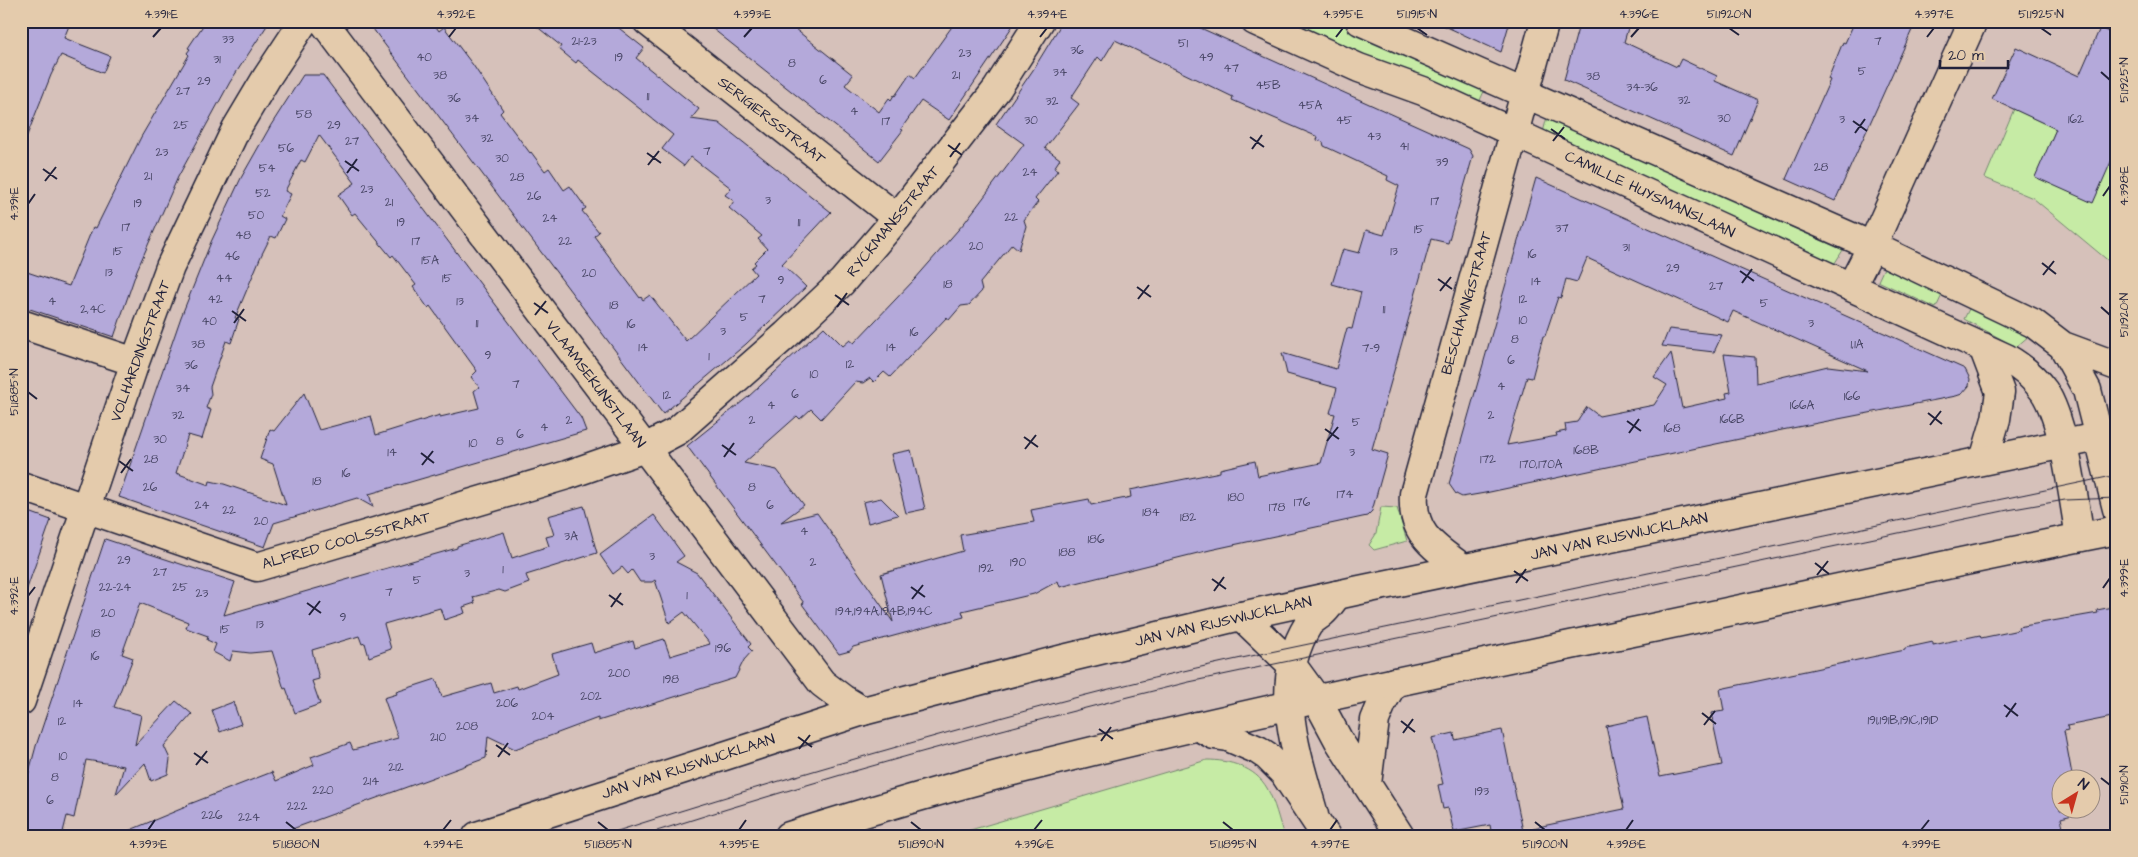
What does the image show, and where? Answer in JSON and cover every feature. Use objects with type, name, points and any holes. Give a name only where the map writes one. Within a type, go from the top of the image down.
[{"type":"street","name":"VOLHARDINGSTRAAT","points":[[21,701],[135,362],[170,267],[236,129],[304,21]]},
{"type":"street","name":"VLAAMSEKUNSTLAAN","points":[[323,21],[822,683],[863,711]]},
{"type":"street","name":"SERIGIERSSTRAAT","points":[[647,21],[897,218]]},
{"type":"street","name":"RYCKMANSSTRAAT","points":[[645,448],[677,431],[786,335],[842,282],[897,218],[997,90],[1040,21]]},
{"type":"street","name":"CAMILLE HUYSMANSLAAN","points":[[1255,21],[1359,68],[1424,91],[1851,286],[2020,366],[2043,390],[2054,412],[2063,444],[2080,537]]},
{"type":"street","points":[[1360,21],[1872,246],[2033,323],[2063,346],[2117,366]]},
{"type":"street","name":"BESCHAVINGSTRAAT","points":[[1462,568],[1426,540],[1415,518],[1413,507],[1414,494],[1546,21]]},
{"type":"street","points":[[1851,286],[1872,246],[1973,21]]},
{"type":"street","points":[[21,324],[135,362]]},
{"type":"street","points":[[2063,346],[2108,434],[2117,509]]},
{"type":"street","points":[[1983,347],[2000,392],[1996,419],[1984,460]]},
{"type":"street","name":"JAN VAN RIJSWIJCKLAAN","points":[[477,836],[863,711],[1073,656],[1241,616],[1462,568],[2108,434]]},
{"type":"street","name":"ALFRED COOLSSTRAAT","points":[[21,486],[257,567],[567,475],[645,448]]},
{"type":"street","points":[[789,836],[1011,772],[1289,704],[2117,530]]},
{"type":"street","points":[[1320,825],[1293,738],[1289,704],[1292,665],[1308,625],[1315,617],[1321,614],[1337,595]]},
{"type":"street","points":[[1241,616],[1292,665],[1316,698],[1339,741],[1400,836]]},
{"type":"street","points":[[1367,784],[1375,720],[1394,682]]},
{"type":"street","points":[[1197,726],[1214,736],[1228,737],[1267,756],[1284,773],[1320,825]]},
{"type":"green space","points":[[1285,21],[1334,21],[1485,89],[1477,107]]},
{"type":"green space","points":[[2014,109],[2056,129],[2036,177],[2117,153],[2117,268],[2033,198],[1985,178]]},
{"type":"green space","points":[[1547,117],[1843,250],[1833,266],[1542,136]]},
{"type":"green space","points":[[1884,268],[1942,295],[1936,308],[1878,281]]},
{"type":"green space","points":[[1971,305],[2030,335],[2016,347],[1964,319]]},
{"type":"green space","points":[[1381,507],[1397,508],[1407,541],[1374,550],[1369,545],[1376,534]]},
{"type":"green space","points":[[1207,760],[1232,763],[1256,775],[1267,788],[1284,836],[950,836]]},
{"type":"building","points":[[21,21],[71,21],[64,38],[110,56],[103,73],[61,55],[22,148]]},
{"type":"building","points":[[206,21],[270,21],[230,82],[178,177],[137,270],[114,337],[21,306],[21,270],[69,286],[93,227],[96,228],[141,137],[189,55],[187,53],[190,49],[188,48]]},
{"type":"building","points":[[367,21],[432,21],[439,31],[444,27],[473,65],[503,110],[500,113],[530,153],[545,171],[549,168],[564,190],[570,186],[586,208],[582,211],[599,232],[594,236],[640,298],[643,300],[650,295],[686,341],[756,274],[751,268],[756,264],[754,262],[767,249],[758,239],[762,236],[729,208],[734,201],[725,195],[731,188],[691,157],[684,166],[662,149],[673,135],[578,60],[576,63],[559,49],[561,46],[530,21],[610,21],[644,48],[636,58],[699,109],[691,119],[719,123],[831,212],[782,264],[806,287],[746,344],[663,414]]},
{"type":"building","points":[[703,21],[785,21],[853,75],[845,85],[879,112],[889,98],[891,100],[895,96],[910,74],[915,78],[956,21],[1016,21],[949,120],[921,101],[901,129],[903,130],[879,161]]},
{"type":"building","points":[[1063,21],[1185,21],[1469,149],[1473,156],[1448,243],[1431,239],[1372,449],[1388,454],[1372,511],[1367,516],[1210,550],[1060,587],[1058,581],[1034,594],[962,611],[964,617],[853,647],[850,651],[839,654],[802,604],[804,603],[687,446],[748,397],[824,327],[843,346],[850,340],[854,343],[915,279],[965,222],[1024,144],[996,124],[1033,70]],"holes":[[[1115,40],[1233,97],[1232,100],[1318,137],[1317,140],[1323,142],[1324,146],[1388,176],[1387,180],[1399,186],[1384,235],[1366,230],[1359,253],[1343,249],[1332,284],[1361,292],[1352,329],[1347,328],[1336,369],[1282,353],[1287,374],[1337,388],[1330,413],[1335,414],[1321,463],[1258,476],[1255,461],[1220,469],[1220,472],[1130,490],[1131,497],[1091,505],[1089,499],[1031,510],[1034,522],[960,535],[963,551],[881,574],[893,622],[817,513],[781,522],[804,505],[777,470],[744,463],[797,416],[800,419],[811,409],[821,419],[855,382],[863,383],[870,378],[874,382],[884,372],[890,377],[947,317],[949,320],[961,306],[969,305],[982,291],[980,283],[1012,244],[1019,250],[1026,226],[1024,220],[1038,202],[1035,199],[1058,170],[1054,168],[1060,159],[1045,148],[1079,104],[1071,98],[1098,57],[1102,61]]]},
{"type":"building","points":[[1434,21],[1510,21],[1501,52]]},
{"type":"building","points":[[1580,21],[1625,21],[1624,26],[1628,28],[1624,42],[1677,67],[1681,59],[1717,76],[1715,81],[1758,100],[1734,156],[1564,80]]},
{"type":"building","points":[[1855,21],[1916,21],[1835,201],[1786,179],[1830,80],[1828,79],[1843,42],[1845,43]]},
{"type":"building","points":[[2100,28],[2117,36],[2117,148],[2093,203],[2035,177],[2056,129],[1992,99],[2016,47],[2079,76]]},
{"type":"building","points":[[303,75],[323,75],[581,418],[586,431],[369,494],[373,507],[357,498],[274,523],[265,547],[119,497],[181,317],[211,242],[241,178],[271,125]],"holes":[[[319,135],[355,183],[338,195],[352,215],[355,213],[391,257],[393,255],[416,285],[413,287],[428,308],[430,306],[477,371],[471,377],[479,387],[474,391],[479,408],[440,417],[440,415],[376,435],[371,416],[319,430],[304,393],[274,431],[270,429],[260,459],[273,464],[286,505],[224,484],[210,481],[209,485],[176,473],[188,435],[202,439],[211,410],[206,408],[211,394],[210,387],[226,341],[231,343],[239,319],[235,318],[261,256],[271,236],[276,238],[285,219],[280,216],[291,194],[285,191],[301,160],[305,162]]]},
{"type":"building","points":[[1536,178],[1965,369],[1970,379],[1969,386],[1962,394],[1956,396],[1782,430],[1485,493],[1462,497],[1456,494],[1449,484]],"holes":[[[1587,258],[1728,322],[1733,311],[1868,371],[1828,366],[1756,383],[1755,357],[1724,354],[1731,392],[1726,393],[1727,398],[1682,408],[1671,353],[1654,377],[1667,385],[1654,405],[1599,416],[1587,407],[1577,422],[1565,424],[1566,431],[1556,433],[1557,436],[1507,445],[1527,377],[1532,378],[1543,336],[1545,336],[1558,297],[1561,298],[1566,279],[1577,282]]]},
{"type":"building","points":[[1669,329],[1722,335],[1714,352],[1662,346]]},
{"type":"building","points":[[911,450],[925,509],[906,513],[891,454]]},
{"type":"building","points":[[881,498],[898,515],[868,523],[863,502]]},
{"type":"building","points":[[584,506],[597,553],[526,575],[529,583],[505,592],[499,590],[473,597],[475,603],[463,607],[465,613],[444,620],[440,608],[384,624],[391,649],[369,657],[365,643],[362,644],[359,636],[312,650],[319,679],[312,681],[320,704],[295,713],[286,688],[284,689],[272,651],[250,653],[233,651],[230,661],[213,652],[216,644],[207,640],[208,636],[186,628],[188,622],[140,603],[122,654],[133,658],[114,707],[141,715],[135,745],[176,701],[192,714],[164,746],[170,759],[168,774],[151,781],[145,763],[116,794],[124,766],[86,760],[74,818],[67,816],[62,836],[21,836],[21,802],[36,746],[105,539],[235,582],[224,615],[457,548],[457,546],[504,532],[512,558],[549,546],[546,537],[554,535],[548,516]]},
{"type":"building","points":[[21,509],[51,520],[24,597],[21,597]]},
{"type":"building","points":[[654,515],[684,556],[676,562],[697,573],[751,644],[748,647],[752,651],[744,660],[735,678],[598,721],[598,718],[515,749],[488,736],[486,758],[273,836],[116,836],[187,805],[272,772],[276,781],[314,765],[311,757],[350,743],[353,750],[398,738],[384,698],[397,694],[396,692],[436,679],[442,697],[491,683],[494,693],[517,686],[518,689],[558,674],[552,654],[591,643],[594,653],[633,641],[635,648],[664,639],[670,656],[710,644],[684,612],[669,623],[655,580],[652,582],[640,582],[632,570],[628,574],[622,567],[613,574],[600,555]]},
{"type":"building","points":[[2117,606],[2117,716],[2067,726],[2068,730],[2064,731],[2071,770],[2050,770],[2050,820],[2061,820],[2065,836],[1534,836],[1533,828],[1624,809],[1606,726],[1647,717],[1660,777],[1722,765],[1711,713],[1724,711],[1720,689],[1905,650],[1905,648],[1933,642],[1933,645],[1980,635],[1981,638],[2019,630],[2018,627],[2098,613],[2097,610]]},
{"type":"building","points":[[233,702],[241,724],[220,732],[212,710]]},
{"type":"building","points":[[1502,730],[1524,836],[1492,836],[1490,825],[1454,832],[1448,808],[1443,809],[1438,785],[1443,784],[1432,738],[1454,733],[1455,740]]},
{"type":"tram line","points":[[602,836],[869,755],[1112,688],[1237,659],[2117,475]]},
{"type":"tram line","points":[[641,836],[914,754],[1189,682],[2008,510],[2065,500],[2117,498]]}]
